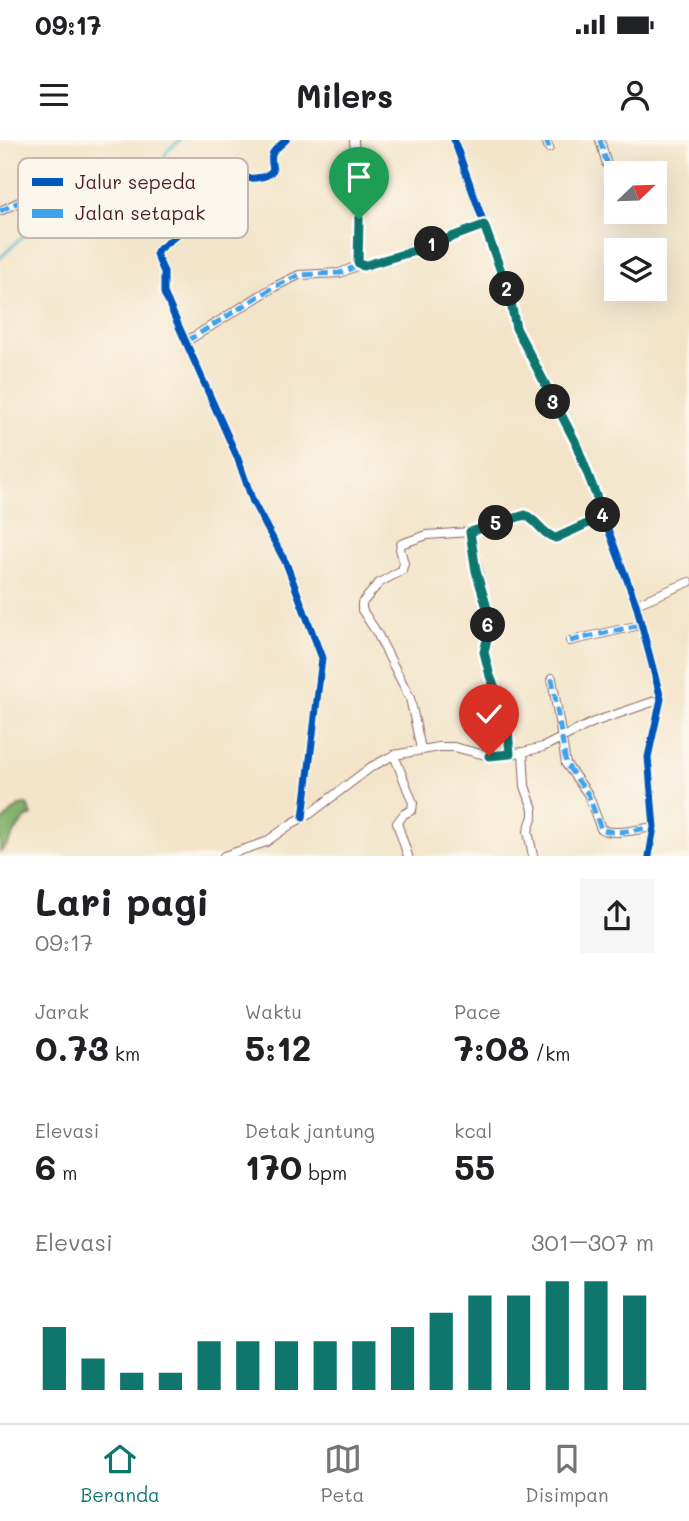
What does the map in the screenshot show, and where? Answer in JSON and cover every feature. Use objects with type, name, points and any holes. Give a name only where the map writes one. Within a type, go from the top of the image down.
[{"type":"street","points":[[248,178],[270,175],[274,170],[272,153],[286,140]]},
{"type":"street","points":[[354,140],[359,265]]},
{"type":"street","points":[[454,140],[509,293],[516,328],[575,441],[636,604],[661,699],[648,757],[653,827],[649,856]]},
{"type":"street","points":[[600,140],[606,161]]},
{"type":"street","points":[[0,211],[18,202]]},
{"type":"street","points":[[187,341],[274,286],[299,275],[340,273],[359,265],[378,263],[484,225]]},
{"type":"street","points":[[172,238],[158,250],[157,259],[165,277],[163,290],[238,459],[253,502],[286,563],[323,657],[303,818]]},
{"type":"street","points":[[421,749],[410,698],[377,633],[362,610],[362,603],[379,583],[402,570],[404,563],[401,544],[427,535],[470,532],[525,515],[556,538],[604,516]]},
{"type":"street","points":[[470,532],[476,571],[487,608],[489,632],[484,652],[490,676],[507,717],[510,754]]},
{"type":"street","points":[[636,604],[689,582]]},
{"type":"street","points":[[570,641],[640,625]]},
{"type":"street","points":[[552,678],[560,738],[568,769],[588,794],[601,829],[609,832],[653,827]]},
{"type":"street","points":[[224,856],[260,846],[303,818],[371,766],[394,755],[421,749],[454,747],[489,756],[523,752],[543,747],[594,722],[661,699]]},
{"type":"street","points":[[523,752],[525,786],[533,809],[528,831],[533,856]]},
{"type":"street","points":[[394,755],[413,803],[412,810],[404,814],[397,823],[408,856]]},
{"type":"green space","points":[[27,805],[32,815],[23,822],[0,852],[0,823],[19,806]]},
{"type":"waterway","points":[[164,158],[168,150],[180,140]]},
{"type":"waterway","points":[[0,258],[21,238]]},
{"type":"marked path","points":[[546,140],[549,148]]},
{"type":"marked path","points":[[600,140],[606,161]]},
{"type":"marked path","points":[[0,211],[18,202]]},
{"type":"marked path","points":[[187,341],[274,287],[299,275],[340,273],[359,265]]},
{"type":"marked path","points":[[570,641],[640,625]]},
{"type":"marked path","points":[[552,678],[566,764],[588,794],[601,829],[620,832],[654,827]]},
{"type":"cycle path","points":[[248,178],[264,176],[273,170],[273,152],[286,140]]},
{"type":"cycle path","points":[[454,140],[509,293],[516,328],[575,441],[636,604],[661,699],[648,757],[654,827],[649,856]]},
{"type":"cycle path","points":[[173,238],[156,254],[164,272],[164,293],[238,459],[253,502],[286,563],[322,658],[303,818]]},
{"type":"route","points":[[359,219],[357,256],[359,265],[363,266],[414,251],[484,225],[509,293],[522,343],[575,441],[604,516],[556,538],[525,515],[470,532],[476,571],[487,608],[489,632],[484,652],[509,728],[510,754],[489,756]]}]
